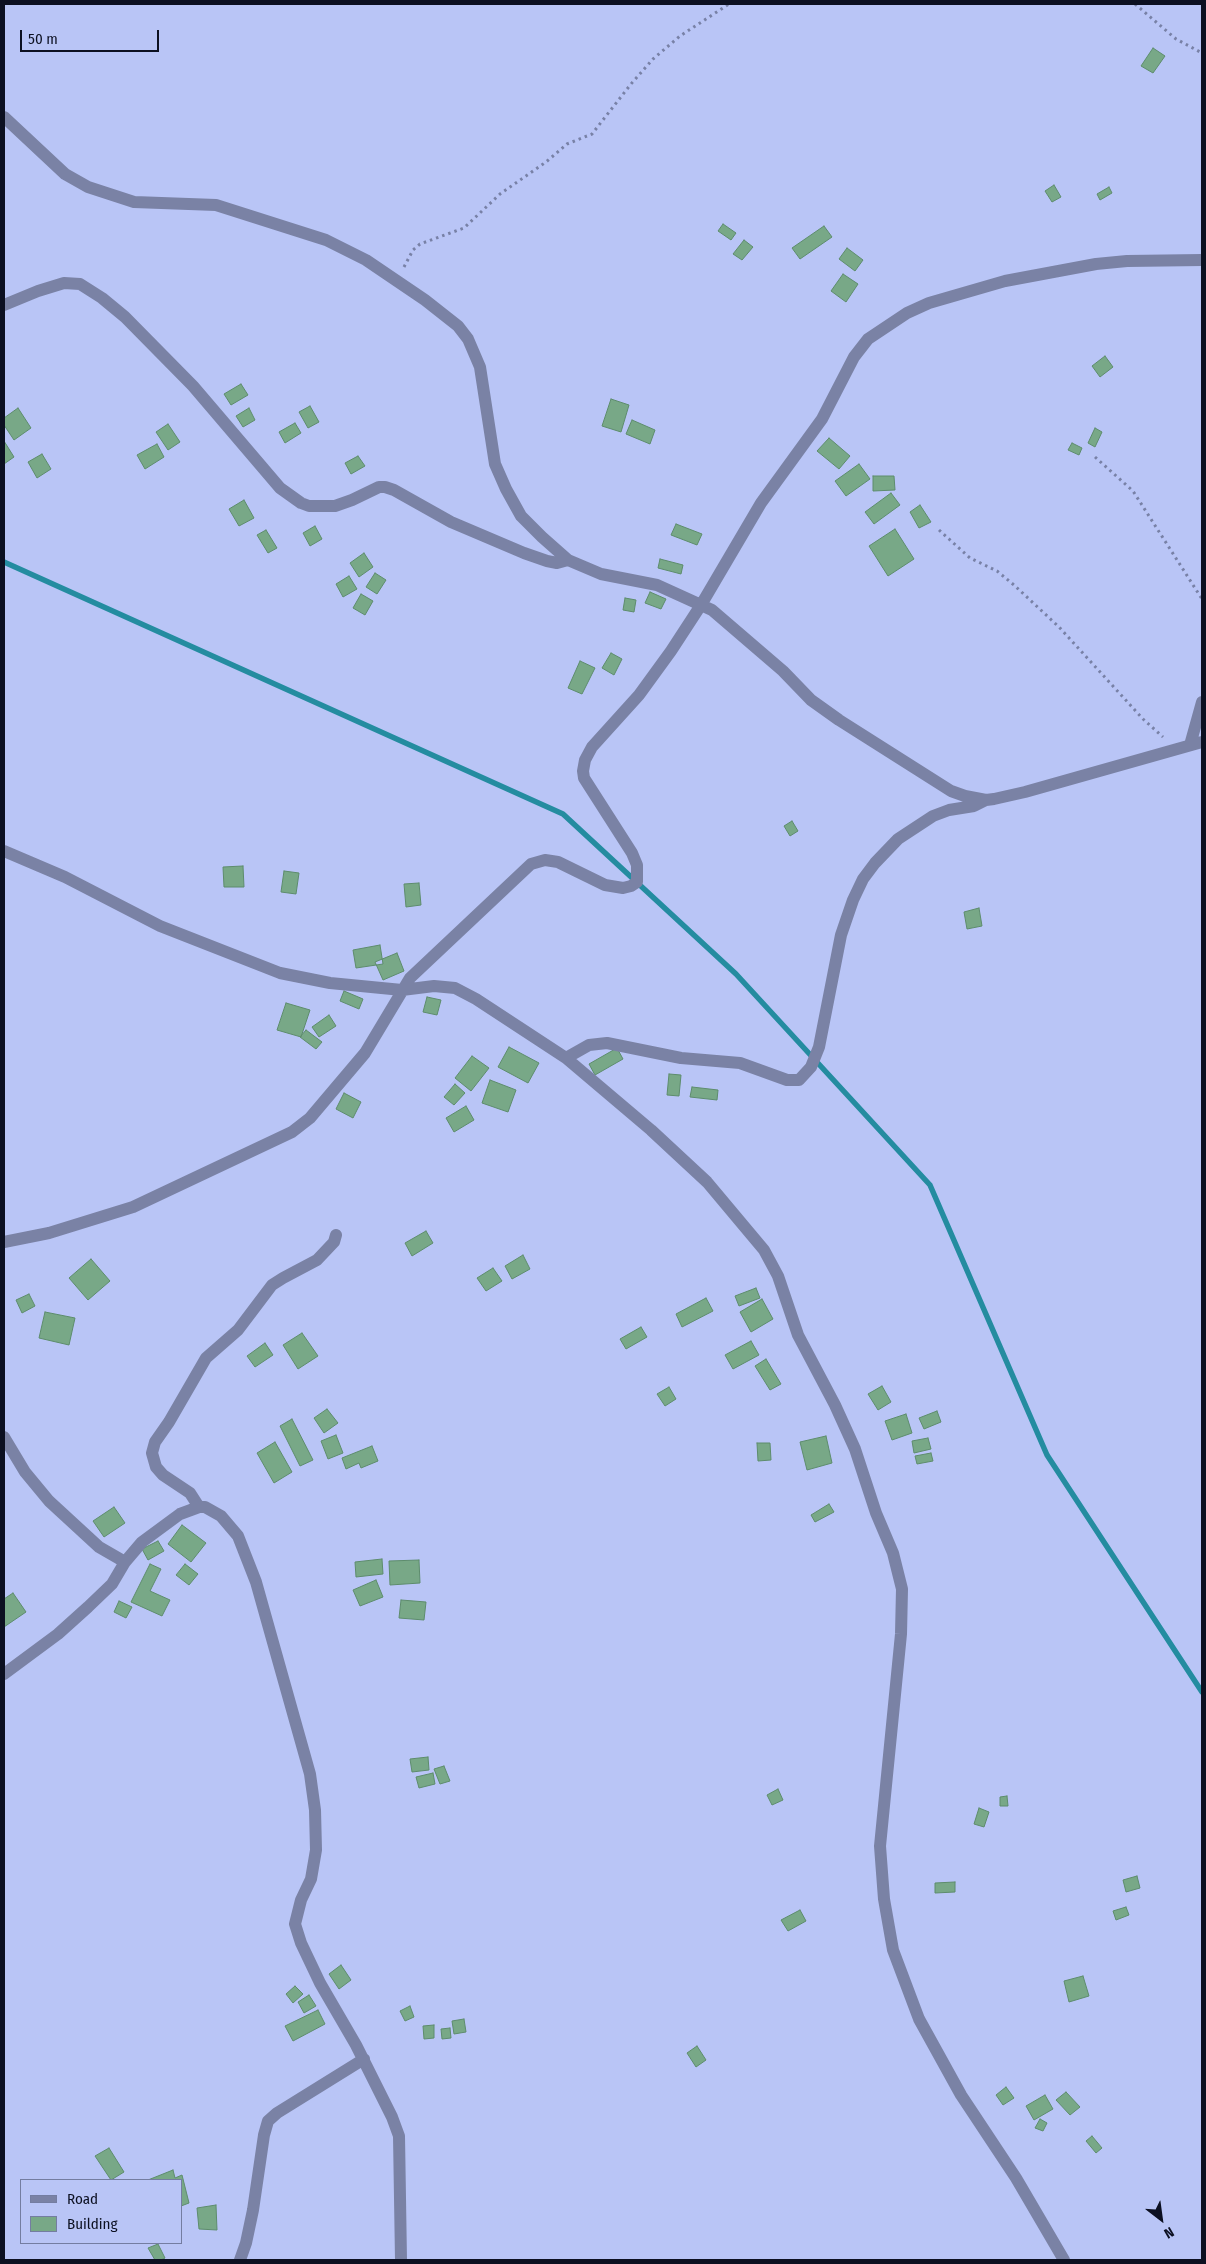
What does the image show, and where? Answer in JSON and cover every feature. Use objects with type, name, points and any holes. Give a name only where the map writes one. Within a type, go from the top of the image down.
[{"type":"street","points":[[4,117],[65,174],[88,187],[134,202],[208,204],[224,208],[326,240],[366,260],[398,281],[458,326],[468,339],[480,367],[495,464],[506,489],[521,516],[568,560],[601,574],[657,585],[701,605],[724,619],[783,671],[812,700],[839,720],[951,791],[986,800]]},
{"type":"street","points":[[4,1242],[49,1234],[133,1207],[292,1132],[310,1118],[365,1054],[402,990],[422,966],[531,864],[545,860],[558,862],[605,885],[623,888],[632,886],[637,882],[638,873],[632,853],[587,783],[583,770],[584,765],[592,747],[639,695],[701,605],[760,503],[822,419],[854,357],[868,339],[907,313],[929,303],[1005,281],[1119,261],[1152,259],[1202,260]]},
{"type":"street","points":[[4,305],[64,283],[80,284],[102,298],[125,317],[193,386],[280,488],[302,503],[309,506],[334,506],[379,487],[385,487],[394,490],[451,522],[524,554],[557,563],[568,560]]},
{"type":"street","points":[[1190,746],[1202,702]]},
{"type":"street","points":[[566,1058],[589,1045],[607,1043],[681,1058],[740,1063],[787,1080],[799,1080],[807,1074],[817,1053],[824,1027],[841,935],[853,900],[874,863],[898,840],[933,816],[949,810],[974,806],[986,800],[1026,792],[1202,742]]},
{"type":"street","points":[[4,851],[65,877],[160,926],[280,973],[330,983],[402,990],[434,986],[455,988],[484,1003],[566,1058],[651,1130],[707,1182],[764,1250],[778,1276],[798,1335],[835,1405],[855,1449],[876,1513],[899,1572],[903,1598],[902,1634],[880,1846],[884,1899],[892,1950],[919,2019],[928,2036],[961,2095],[1016,2178],[1064,2260]]},
{"type":"street","points":[[199,1507],[190,1493],[156,1467],[152,1453],[154,1442],[169,1422],[206,1358],[238,1330],[272,1286],[317,1260],[331,1247],[336,1236]]},
{"type":"street","points":[[4,1438],[25,1472],[49,1501],[99,1547],[125,1562]]},
{"type":"street","points":[[4,1674],[58,1634],[88,1607],[112,1584],[125,1562],[142,1542],[180,1514],[199,1507],[214,1510],[238,1536],[256,1582],[310,1774],[315,1810],[314,1864],[311,1879],[296,1913],[295,1924],[301,1943],[320,1983],[364,2059],[399,2136],[401,2260]]},
{"type":"street","points":[[240,2260],[246,2243],[253,2210],[264,2136],[268,2122],[277,2113],[364,2059]]},
{"type":"path","points":[[398,281],[406,261],[420,244],[464,228],[500,194],[546,162],[567,144],[592,134],[653,59],[680,36],[729,4]]},
{"type":"path","points":[[1135,4],[1176,38],[1202,53]]},
{"type":"path","points":[[1095,457],[1133,491],[1202,599]]},
{"type":"path","points":[[939,530],[970,558],[997,571],[1014,585],[1059,627],[1143,719],[1176,749]]},
{"type":"building","points":[[1153,48],[1165,56],[1153,73],[1141,66]]},
{"type":"building","points":[[1054,185],[1061,197],[1052,202],[1045,191]]},
{"type":"building","points":[[1109,187],[1112,193],[1100,200],[1097,194]]},
{"type":"building","points":[[723,224],[736,233],[731,240],[718,231]]},
{"type":"building","points":[[824,226],[832,237],[800,259],[792,248]]},
{"type":"building","points":[[744,240],[753,247],[742,260],[733,254]]},
{"type":"building","points":[[847,248],[863,260],[855,271],[839,259]]},
{"type":"building","points":[[843,274],[858,284],[846,302],[831,291]]},
{"type":"building","points":[[1105,356],[1113,367],[1100,377],[1092,366]]},
{"type":"building","points":[[241,384],[248,395],[231,405],[224,394]]},
{"type":"building","points":[[611,399],[629,405],[621,432],[602,426]]},
{"type":"building","points":[[310,406],[319,422],[308,428],[299,412]]},
{"type":"building","points":[[18,408],[31,428],[14,440],[4,425],[4,418]]},
{"type":"building","points":[[249,408],[255,420],[243,427],[236,416]]},
{"type":"building","points":[[632,420],[655,430],[650,444],[626,434]]},
{"type":"building","points":[[295,423],[301,433],[285,443],[279,432]]},
{"type":"building","points":[[168,424],[180,442],[168,450],[156,432]]},
{"type":"building","points":[[1095,428],[1102,432],[1095,447],[1088,443]]},
{"type":"building","points":[[829,438],[850,456],[839,469],[817,451]]},
{"type":"building","points":[[4,441],[14,457],[4,464]]},
{"type":"building","points":[[1072,443],[1082,448],[1079,455],[1068,450]]},
{"type":"building","points":[[157,444],[164,457],[145,469],[137,455]]},
{"type":"building","points":[[42,454],[51,469],[37,478],[28,462]]},
{"type":"building","points":[[358,456],[365,466],[351,474],[345,463]]},
{"type":"building","points":[[859,464],[870,479],[846,496],[835,481]]},
{"type":"building","points":[[873,476],[894,476],[895,490],[873,491]]},
{"type":"building","points":[[891,493],[900,505],[874,524],[865,512]]},
{"type":"building","points":[[244,500],[254,518],[239,526],[229,509]]},
{"type":"building","points":[[920,505],[931,522],[919,528],[910,512]]},
{"type":"building","points":[[676,524],[702,534],[697,545],[671,535]]},
{"type":"building","points":[[315,526],[322,539],[310,546],[303,533]]},
{"type":"building","points":[[895,529],[914,559],[888,576],[869,546]]},
{"type":"building","points":[[266,530],[277,548],[268,553],[257,535]]},
{"type":"building","points":[[364,553],[373,567],[359,577],[350,563]]},
{"type":"building","points":[[660,559],[683,565],[681,574],[658,568]]},
{"type":"building","points":[[375,573],[386,580],[377,594],[366,587]]},
{"type":"building","points":[[349,576],[357,589],[343,597],[336,584]]},
{"type":"building","points":[[650,592],[666,599],[661,609],[645,603]]},
{"type":"building","points":[[361,594],[373,601],[365,615],[353,608]]},
{"type":"building","points":[[625,598],[636,600],[634,612],[623,610]]},
{"type":"building","points":[[611,653],[622,659],[614,675],[602,668]]},
{"type":"building","points":[[580,661],[595,668],[582,694],[568,688]]},
{"type":"building","points":[[792,821],[798,831],[790,836],[784,826]]},
{"type":"building","points":[[243,866],[244,887],[224,887],[223,867]]},
{"type":"building","points":[[284,871],[299,873],[296,894],[281,892]]},
{"type":"building","points":[[419,883],[421,905],[406,907],[404,884]]},
{"type":"building","points":[[979,908],[982,926],[967,929],[964,912]]},
{"type":"building","points":[[380,945],[383,964],[356,968],[353,950]]},
{"type":"building","points":[[397,953],[404,971],[383,980],[375,962]]},
{"type":"building","points":[[344,991],[363,999],[359,1009],[340,1001]]},
{"type":"building","points":[[427,997],[441,1000],[437,1015],[423,1012]]},
{"type":"building","points":[[286,1003],[310,1010],[301,1037],[277,1030]]},
{"type":"building","points":[[329,1015],[336,1026],[319,1037],[312,1027]]},
{"type":"building","points":[[306,1030],[322,1042],[316,1049],[300,1037]]},
{"type":"building","points":[[509,1047],[539,1063],[528,1083],[498,1067]]},
{"type":"building","points":[[617,1048],[623,1059],[595,1075],[589,1064]]},
{"type":"building","points":[[472,1056],[489,1068],[471,1091],[455,1078]]},
{"type":"building","points":[[669,1074],[681,1075],[679,1096],[667,1095]]},
{"type":"building","points":[[490,1080],[516,1090],[508,1112],[482,1103]]},
{"type":"building","points":[[455,1084],[465,1093],[454,1105],[444,1097]]},
{"type":"building","points":[[692,1087],[718,1090],[717,1100],[690,1097]]},
{"type":"building","points":[[344,1093],[361,1102],[353,1118],[336,1109]]},
{"type":"building","points":[[466,1106],[474,1120],[454,1132],[446,1118]]},
{"type":"building","points":[[426,1231],[433,1243],[412,1256],[405,1243]]},
{"type":"building","points":[[523,1255],[530,1269],[512,1279],[505,1266]]},
{"type":"building","points":[[91,1259],[110,1281],[88,1300],[69,1278]]},
{"type":"building","points":[[493,1268],[502,1281],[486,1291],[477,1278]]},
{"type":"building","points":[[756,1288],[760,1298],[739,1306],[735,1296]]},
{"type":"building","points":[[29,1294],[35,1306],[22,1313],[16,1300]]},
{"type":"building","points":[[706,1298],[713,1311],[682,1327],[676,1314]]},
{"type":"building","points":[[762,1299],[773,1319],[751,1332],[740,1312]]},
{"type":"building","points":[[45,1312],[75,1318],[69,1345],[39,1338]]},
{"type":"building","points":[[641,1327],[647,1337],[626,1349],[620,1339]]},
{"type":"building","points":[[302,1333],[318,1356],[298,1369],[283,1345]]},
{"type":"building","points":[[751,1341],[759,1355],[733,1369],[725,1355]]},
{"type":"building","points":[[265,1343],[273,1355],[255,1367],[247,1356]]},
{"type":"building","points":[[766,1359],[781,1384],[770,1390],[755,1366]]},
{"type":"building","points":[[882,1386],[891,1402],[878,1410],[868,1394]]},
{"type":"building","points":[[669,1387],[676,1399],[665,1406],[657,1394]]},
{"type":"building","points":[[327,1409],[338,1423],[324,1433],[314,1418]]},
{"type":"building","points":[[937,1411],[941,1422],[924,1429],[919,1418]]},
{"type":"building","points":[[906,1414],[912,1433],[892,1440],[885,1421]]},
{"type":"building","points":[[292,1419],[313,1460],[300,1466],[280,1426]]},
{"type":"building","points":[[336,1435],[343,1453],[328,1459],[321,1441]]},
{"type":"building","points":[[826,1436],[832,1463],[807,1470],[800,1442]]},
{"type":"building","points":[[928,1438],[931,1449],[914,1453],[912,1441]]},
{"type":"building","points":[[275,1442],[292,1472],[274,1483],[257,1453]]},
{"type":"building","points":[[757,1443],[770,1443],[771,1460],[758,1461]]},
{"type":"building","points":[[372,1446],[378,1461],[361,1468],[359,1463],[346,1469],[342,1458]]},
{"type":"building","points":[[931,1453],[933,1461],[917,1464],[915,1456]]},
{"type":"building","points":[[829,1504],[834,1512],[815,1522],[811,1515]]},
{"type":"building","points":[[114,1507],[125,1523],[104,1537],[93,1521]]},
{"type":"building","points":[[182,1525],[206,1543],[191,1562],[168,1544]]},
{"type":"building","points":[[158,1541],[164,1551],[148,1560],[142,1549]]},
{"type":"building","points":[[382,1559],[383,1574],[356,1577],[355,1562]]},
{"type":"building","points":[[419,1560],[420,1583],[390,1585],[389,1561]]},
{"type":"building","points":[[150,1564],[161,1569],[150,1591],[170,1600],[162,1616],[131,1602]]},
{"type":"building","points":[[185,1564],[198,1574],[189,1585],[176,1575]]},
{"type":"building","points":[[376,1580],[383,1597],[360,1606],[353,1590]]},
{"type":"building","points":[[13,1593],[26,1612],[4,1627],[4,1599]]},
{"type":"building","points":[[401,1600],[426,1602],[424,1620],[399,1618]]},
{"type":"building","points":[[119,1601],[132,1607],[126,1618],[114,1612]]},
{"type":"building","points":[[428,1757],[429,1770],[412,1772],[410,1759]]},
{"type":"building","points":[[444,1766],[450,1781],[440,1784],[434,1769]]},
{"type":"building","points":[[433,1773],[435,1784],[419,1788],[416,1777]]},
{"type":"building","points":[[778,1789],[783,1800],[772,1805],[767,1795]]},
{"type":"building","points":[[1007,1796],[1008,1806],[1000,1806],[1000,1797]]},
{"type":"building","points":[[979,1808],[989,1812],[984,1827],[974,1824]]},
{"type":"building","points":[[1137,1876],[1140,1888],[1126,1892],[1123,1880]]},
{"type":"building","points":[[955,1882],[955,1892],[935,1893],[935,1883]]},
{"type":"building","points":[[1126,1907],[1129,1915],[1116,1920],[1113,1911]]},
{"type":"building","points":[[800,1910],[806,1921],[788,1931],[781,1920]]},
{"type":"building","points":[[341,1965],[351,1980],[339,1989],[329,1974]]},
{"type":"building","points":[[1083,1976],[1089,1996],[1069,2002],[1064,1981]]},
{"type":"building","points":[[295,1986],[303,1994],[293,2003],[286,1994]]},
{"type":"building","points":[[309,1995],[316,2006],[304,2013],[298,2002]]},
{"type":"building","points":[[410,2006],[414,2017],[405,2021],[400,2011]]},
{"type":"building","points":[[318,2010],[325,2024],[293,2041],[285,2026]]},
{"type":"building","points":[[464,2019],[466,2032],[454,2034],[452,2021]]},
{"type":"building","points":[[434,2025],[434,2038],[424,2039],[423,2026]]},
{"type":"building","points":[[450,2028],[451,2038],[442,2039],[441,2029]]},
{"type":"building","points":[[697,2046],[706,2060],[696,2067],[687,2053]]},
{"type":"building","points":[[1006,2087],[1014,2098],[1003,2105],[996,2095]]},
{"type":"building","points":[[1066,2092],[1080,2107],[1070,2115],[1056,2100]]},
{"type":"building","points":[[1045,2095],[1053,2109],[1034,2120],[1026,2106]]},
{"type":"building","points":[[1040,2119],[1047,2123],[1043,2131],[1035,2128]]},
{"type":"building","points":[[1092,2136],[1102,2148],[1096,2153],[1086,2141]]},
{"type":"building","points":[[109,2148],[124,2172],[110,2179],[95,2156]]},
{"type":"building","points":[[173,2170],[175,2178],[182,2175],[189,2203],[182,2206],[182,2179],[150,2179]]},
{"type":"building","points":[[216,2205],[217,2230],[199,2229],[197,2208]]},
{"type":"building","points":[[158,2244],[165,2258],[155,2260],[148,2248]]},
{"type":"waterway","points":[[4,562],[563,814],[736,974],[930,1185],[1047,1455],[1202,1692]]}]
